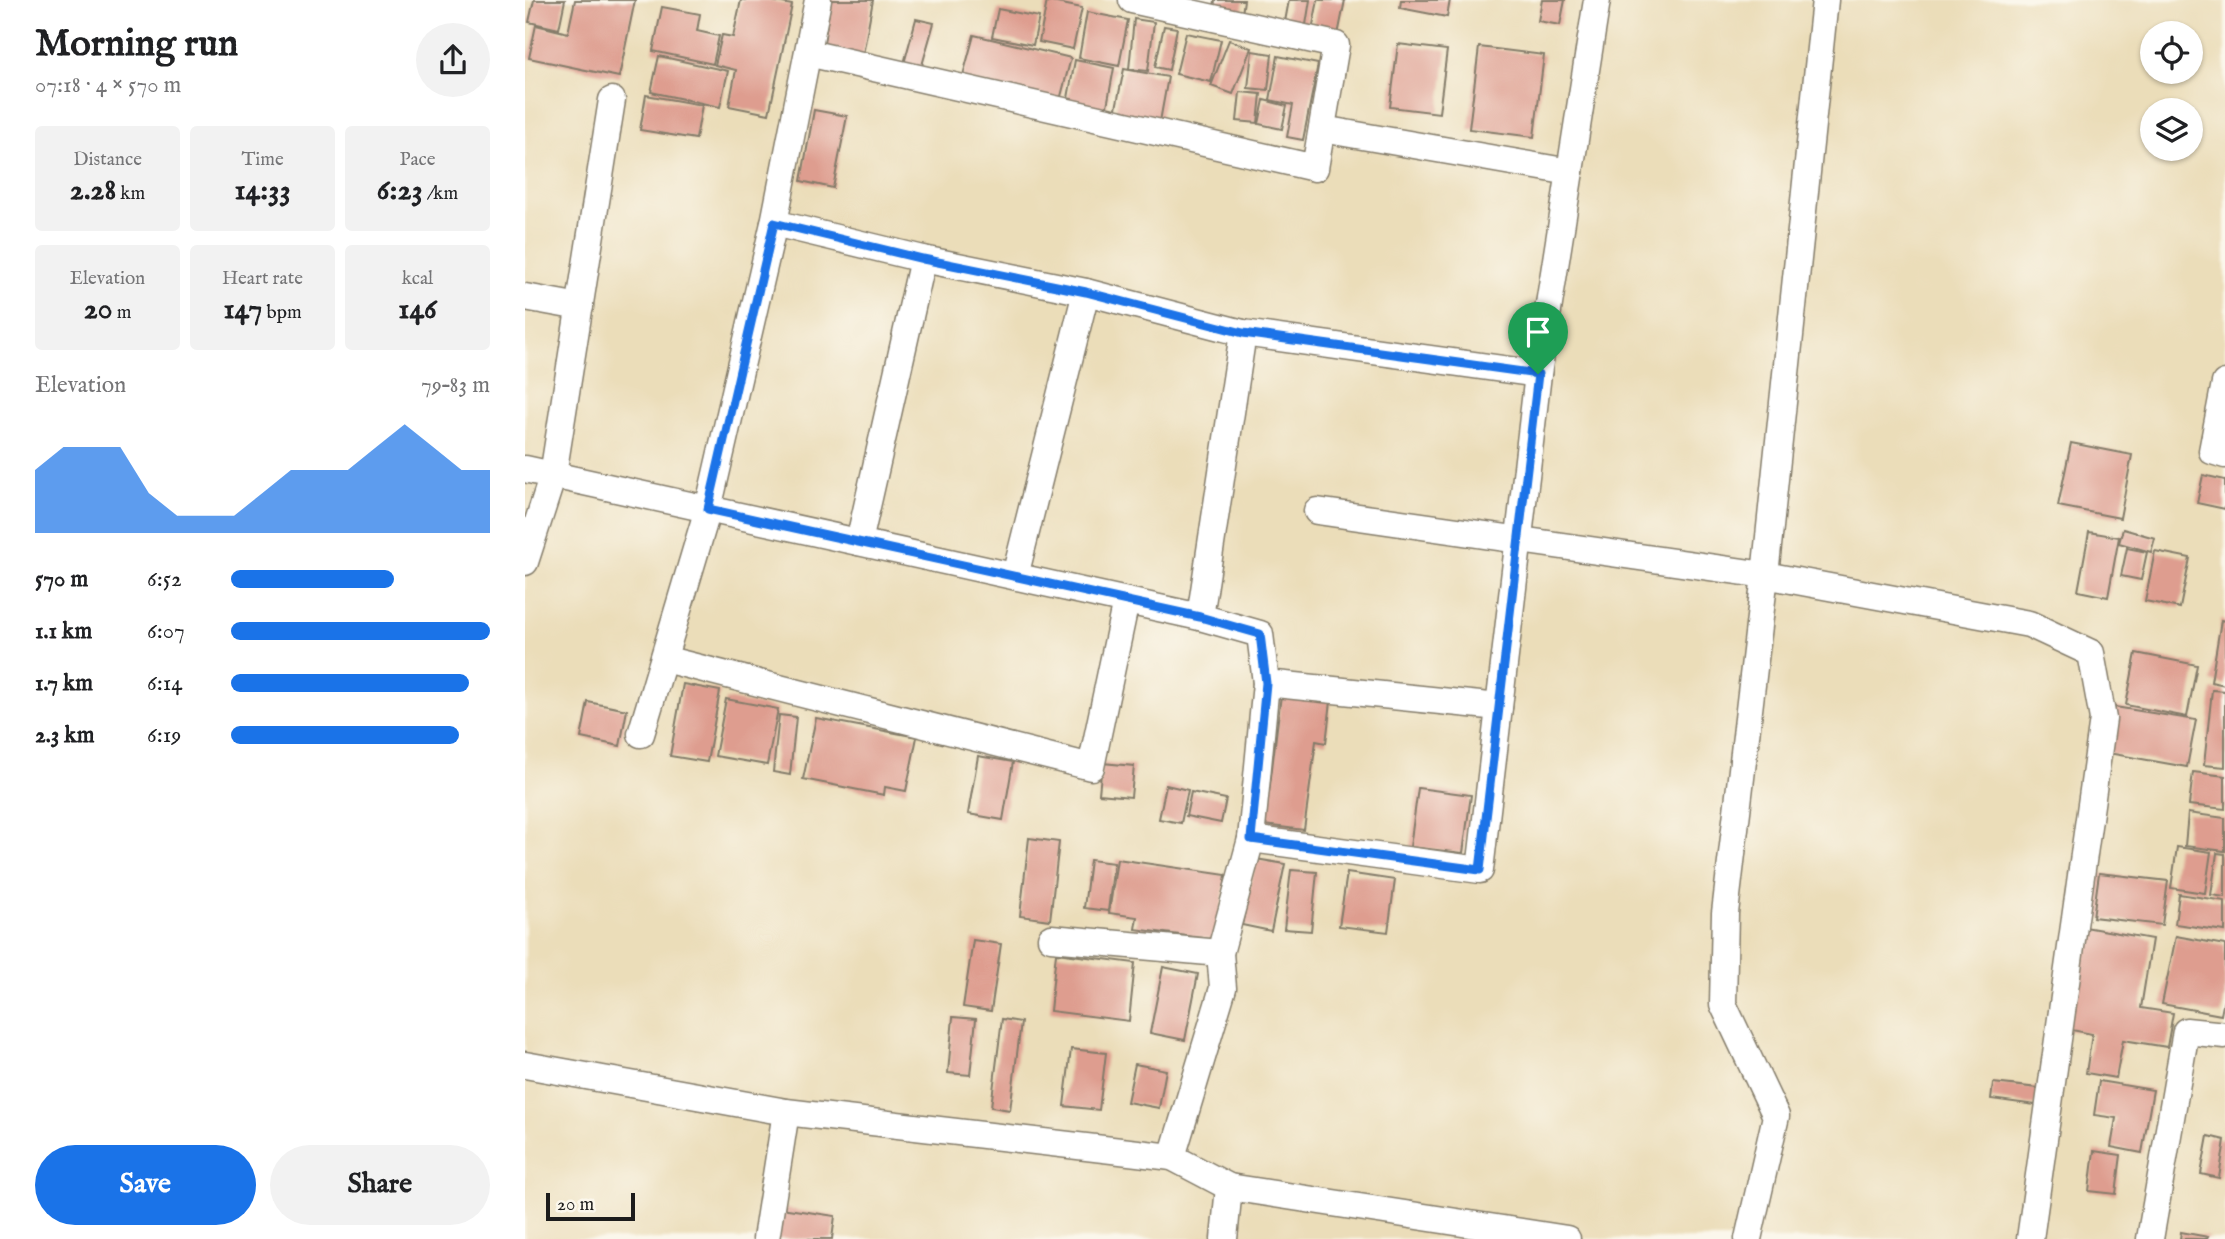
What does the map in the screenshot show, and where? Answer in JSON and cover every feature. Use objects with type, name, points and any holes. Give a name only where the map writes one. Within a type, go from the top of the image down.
[{"type":"street","points":[[642,734],[708,509],[774,223],[818,0]]},
{"type":"street","points":[[808,53],[1315,167],[1336,45],[1132,0]]},
{"type":"street","points":[[1251,839],[1480,870],[1538,374],[1597,0]]},
{"type":"street","points":[[1748,1239],[1776,1116],[1723,1004],[1725,913],[1765,575],[1825,0]]},
{"type":"street","points":[[525,562],[553,475],[611,100]]},
{"type":"street","points":[[1322,129],[1570,172]]},
{"type":"street","points":[[774,223],[923,259],[1086,292],[1243,333],[1538,374]]},
{"type":"street","points":[[859,542],[923,259]]},
{"type":"street","points":[[1015,576],[1086,292]]},
{"type":"street","points":[[525,296],[580,307]]},
{"type":"street","points":[[1200,617],[1243,333]]},
{"type":"street","points":[[2225,383],[2212,451],[2225,455]]},
{"type":"street","points":[[525,469],[1200,617],[1260,634],[1266,683],[1251,839],[1220,953],[1223,988],[1172,1157]]},
{"type":"street","points":[[1317,511],[1765,575],[2029,624],[2091,653],[2103,719],[2030,1239]]},
{"type":"street","points":[[664,659],[1091,767],[1126,601]]},
{"type":"street","points":[[1266,683],[1499,707]]},
{"type":"street","points":[[1051,938],[1220,953]]},
{"type":"street","points":[[2150,1239],[2186,1031],[2225,1035]]},
{"type":"street","points":[[525,1065],[786,1112],[1172,1157],[1229,1187],[1567,1239]]},
{"type":"street","points":[[766,1239],[786,1112]]},
{"type":"street","points":[[1224,1239],[1229,1187]]},
{"type":"building","points":[[534,0],[565,0],[559,29],[529,22]]},
{"type":"building","points":[[575,0],[635,0],[619,77],[529,58],[536,25],[568,33]]},
{"type":"building","points":[[741,0],[768,0],[792,5],[769,114],[729,106],[736,70],[715,65],[722,35],[733,37]]},
{"type":"building","points":[[831,0],[873,0],[862,60],[822,54]]},
{"type":"building","points":[[1215,0],[1244,0],[1241,21],[1213,17]]},
{"type":"building","points":[[1289,0],[1310,0],[1305,31],[1284,27]]},
{"type":"building","points":[[1318,0],[1345,0],[1338,35],[1312,30]]},
{"type":"building","points":[[1401,0],[1450,0],[1447,17],[1400,8]]},
{"type":"building","points":[[1542,0],[1565,0],[1560,25],[1538,21]]},
{"type":"building","points":[[1047,1],[1082,8],[1073,49],[1039,42]]},
{"type":"building","points":[[662,7],[700,14],[697,31],[719,36],[713,64],[653,51]]},
{"type":"building","points":[[998,9],[1039,17],[1033,45],[992,37]]},
{"type":"building","points":[[1087,12],[1128,20],[1119,66],[1079,58]]},
{"type":"building","points":[[916,19],[934,23],[919,76],[902,71]]},
{"type":"building","points":[[1134,19],[1154,22],[1148,71],[1129,69]]},
{"type":"building","points":[[1164,26],[1177,28],[1169,70],[1155,67]]},
{"type":"building","points":[[1186,33],[1221,40],[1211,82],[1176,74]]},
{"type":"building","points":[[974,35],[1071,58],[1059,104],[962,79]]},
{"type":"building","points":[[1229,40],[1251,48],[1233,94],[1211,86]]},
{"type":"building","points":[[1398,44],[1447,50],[1439,113],[1390,107]]},
{"type":"building","points":[[1479,47],[1544,55],[1534,137],[1469,129]]},
{"type":"building","points":[[1252,51],[1272,54],[1268,90],[1248,88]]},
{"type":"building","points":[[659,56],[728,71],[720,107],[651,92]]},
{"type":"building","points":[[1278,56],[1318,64],[1303,140],[1287,137],[1293,105],[1270,100]]},
{"type":"building","points":[[1075,60],[1114,68],[1105,117],[1066,109]]},
{"type":"building","points":[[1124,69],[1168,77],[1159,127],[1114,118]]},
{"type":"building","points":[[1240,92],[1261,94],[1258,123],[1237,121]]},
{"type":"building","points":[[646,95],[702,105],[696,139],[640,130]]},
{"type":"building","points":[[1264,100],[1287,106],[1282,129],[1259,124]]},
{"type":"building","points":[[814,110],[847,116],[833,188],[801,181]]},
{"type":"building","points":[[2071,443],[2132,455],[2120,518],[2058,506]]},
{"type":"building","points":[[2203,475],[2225,480],[2225,509],[2197,503]]},
{"type":"building","points":[[2123,529],[2155,538],[2151,552],[2119,543]]},
{"type":"building","points":[[2089,532],[2119,537],[2108,597],[2078,591]]},
{"type":"building","points":[[2127,548],[2147,552],[2141,580],[2121,576]]},
{"type":"building","points":[[2155,551],[2190,558],[2180,608],[2145,601]]},
{"type":"building","points":[[2221,620],[2225,621],[2225,685],[2211,682]]},
{"type":"building","points":[[2136,653],[2197,665],[2187,717],[2126,705]]},
{"type":"building","points":[[683,684],[720,691],[707,762],[670,756]]},
{"type":"building","points":[[1282,687],[1332,693],[1326,743],[1316,741],[1304,830],[1255,824],[1260,791],[1269,793]]},
{"type":"building","points":[[2212,690],[2225,691],[2225,767],[2204,765]]},
{"type":"building","points":[[726,699],[778,709],[767,765],[715,756]]},
{"type":"building","points":[[588,702],[627,710],[620,746],[581,738]]},
{"type":"building","points":[[2115,707],[2196,720],[2187,767],[2108,753]]},
{"type":"building","points":[[779,715],[796,717],[790,775],[773,772]]},
{"type":"building","points":[[816,718],[917,737],[906,791],[885,787],[884,795],[803,779]]},
{"type":"building","points":[[978,756],[1013,762],[1003,820],[968,814]]},
{"type":"building","points":[[1102,763],[1134,766],[1131,797],[1099,794]]},
{"type":"building","points":[[2193,772],[2225,776],[2225,809],[2189,805]]},
{"type":"building","points":[[1166,785],[1188,790],[1181,823],[1159,819]]},
{"type":"building","points":[[1418,788],[1471,795],[1463,853],[1410,847]]},
{"type":"building","points":[[1191,792],[1226,799],[1221,823],[1186,816]]},
{"type":"building","points":[[2188,813],[2225,818],[2225,851],[2185,846]]},
{"type":"building","points":[[1029,838],[1059,842],[1050,920],[1020,916]]},
{"type":"building","points":[[2177,847],[2211,852],[2205,893],[2171,888]]},
{"type":"building","points":[[2217,853],[2225,854],[2225,897],[2211,895]]},
{"type":"building","points":[[1117,859],[1226,875],[1217,940],[1135,929],[1137,917],[1109,913]]},
{"type":"building","points":[[1256,859],[1285,864],[1271,931],[1242,925]]},
{"type":"building","points":[[1090,860],[1114,863],[1108,911],[1084,908]]},
{"type":"building","points":[[1291,870],[1317,872],[1311,931],[1284,929]]},
{"type":"building","points":[[1347,873],[1395,880],[1388,932],[1339,926]]},
{"type":"building","points":[[2099,873],[2168,881],[2162,925],[2093,917]]},
{"type":"building","points":[[2179,894],[2225,901],[2225,931],[2175,924]]},
{"type":"building","points":[[2085,927],[2152,939],[2141,1008],[2173,1013],[2167,1047],[2123,1040],[2116,1078],[2086,1073],[2092,1034],[2067,1029]]},
{"type":"building","points":[[2176,936],[2225,945],[2225,995],[2221,1015],[2162,1004]]},
{"type":"building","points":[[973,940],[1001,944],[991,1011],[963,1007]]},
{"type":"building","points":[[1056,953],[1135,963],[1129,1021],[1050,1011]]},
{"type":"building","points":[[1163,967],[1198,974],[1185,1040],[1150,1033]]},
{"type":"building","points":[[953,1017],[976,1019],[970,1075],[948,1073]]},
{"type":"building","points":[[1002,1019],[1021,1022],[1010,1110],[991,1107]]},
{"type":"building","points":[[1071,1049],[1106,1053],[1099,1110],[1064,1106]]},
{"type":"building","points":[[1135,1064],[1166,1070],[1159,1108],[1127,1102]]},
{"type":"building","points":[[2099,1081],[2153,1090],[2142,1153],[2111,1147],[2116,1118],[2094,1115]]},
{"type":"building","points":[[1993,1083],[2038,1088],[2036,1105],[1991,1099]]},
{"type":"building","points":[[2208,1136],[2225,1140],[2219,1178],[2201,1174]]},
{"type":"building","points":[[2094,1151],[2121,1155],[2116,1194],[2089,1191]]},
{"type":"building","points":[[781,1208],[835,1216],[832,1239],[777,1239]]},
{"type":"building","points":[[2181,1232],[2208,1237],[2180,1239]]},
{"type":"route","points":[[774,223],[923,259],[1086,292],[1243,333],[1538,374],[1480,870],[1251,839],[1266,683],[1260,634],[1200,617],[708,509],[774,223]]}]
